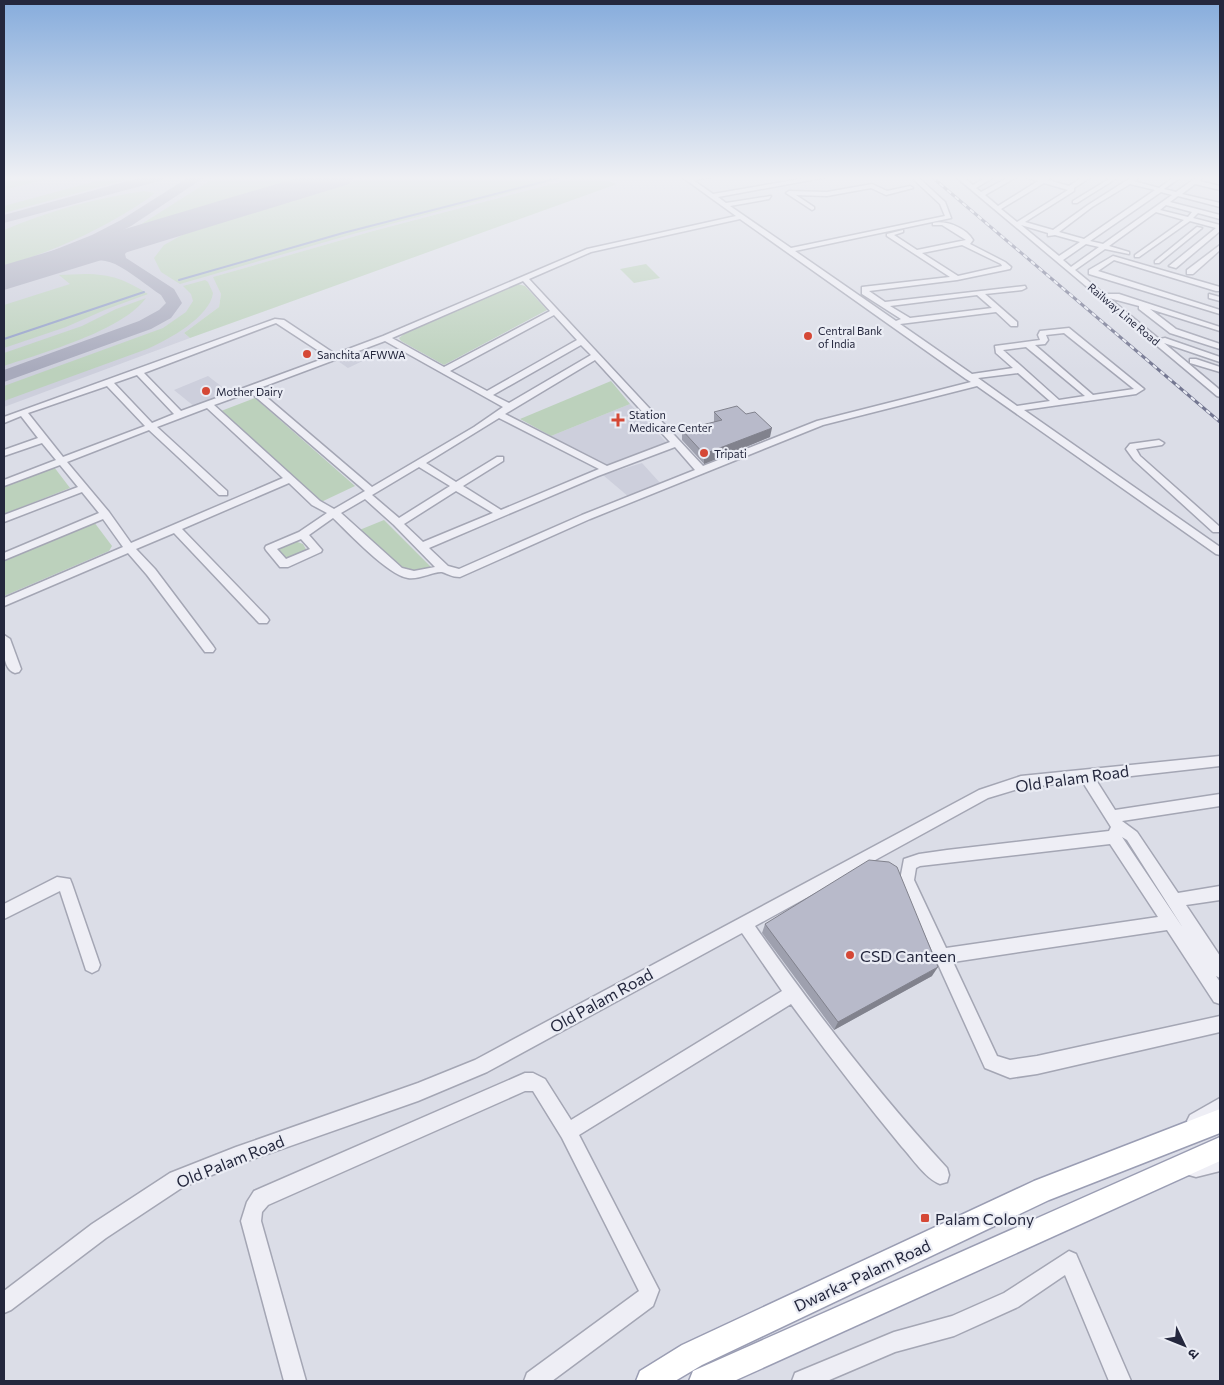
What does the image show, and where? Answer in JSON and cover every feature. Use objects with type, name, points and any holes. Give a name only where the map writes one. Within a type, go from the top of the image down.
[{"type":"main road","name":"Dwarka-Palam Road","points":[[650,1381],[692,1355],[1034,1194],[1210,1125]]},
{"type":"main road","points":[[704,1381],[1155,1178],[1218,1154]]},
{"type":"street","points":[[4,483],[180,414],[386,338],[589,250],[627,242]]},
{"type":"street","points":[[777,242],[1220,552]]},
{"type":"street","points":[[790,250],[830,242]]},
{"type":"street","points":[[898,242],[957,278]]},
{"type":"street","name":"Railway Line Road","points":[[1038,242],[1220,394]]},
{"type":"street","points":[[1058,260],[1087,242],[1194,273],[1220,247]]},
{"type":"street","points":[[1071,270],[1111,242]]},
{"type":"street","points":[[1147,259],[1165,242]]},
{"type":"street","points":[[1147,259],[1176,242]]},
{"type":"street","points":[[1173,266],[1203,242]]},
{"type":"street","points":[[907,320],[865,292],[864,289],[957,278],[1007,267],[966,243],[916,252]]},
{"type":"street","points":[[1160,342],[1210,300],[1220,288],[1113,258],[1092,272],[1210,300],[1220,312]]},
{"type":"street","points":[[1101,266],[1220,304]]},
{"type":"street","points":[[523,277],[702,471]]},
{"type":"street","points":[[1113,287],[1191,315],[1220,329]]},
{"type":"street","points":[[884,304],[1022,288]]},
{"type":"street","points":[[979,293],[1014,324]]},
{"type":"street","points":[[1102,296],[1114,295],[1136,302],[1220,321]]},
{"type":"street","points":[[1136,302],[1173,331],[1220,346]]},
{"type":"street","points":[[894,323],[998,310]]},
{"type":"street","points":[[443,371],[555,311]]},
{"type":"street","points":[[4,420],[275,321],[282,322],[334,357]]},
{"type":"street","points":[[1181,324],[1220,337]]},
{"type":"street","points":[[1014,409],[1140,389],[1066,330],[1046,332],[1042,335],[1044,341],[998,348],[1019,370],[1056,402]]},
{"type":"street","points":[[386,338],[509,407]]},
{"type":"street","points":[[486,395],[582,341]]},
{"type":"street","points":[[1160,342],[1220,360]]},
{"type":"street","points":[[1028,344],[1091,398]]},
{"type":"street","points":[[302,534],[368,492],[595,356]]},
{"type":"street","points":[[1193,361],[1220,370]]},
{"type":"street","points":[[251,388],[368,492],[442,568],[451,573],[466,571],[586,517],[820,423],[973,380],[1019,370]]},
{"type":"street","points":[[138,372],[180,414]]},
{"type":"street","points":[[108,382],[150,426],[223,493]]},
{"type":"street","points":[[208,404],[316,503],[334,513],[401,573],[416,574],[442,568]]},
{"type":"street","points":[[22,412],[105,514],[129,548],[151,572],[208,649]]},
{"type":"street","points":[[499,414],[606,469]]},
{"type":"street","points":[[4,453],[44,439]]},
{"type":"street","points":[[421,547],[619,463],[676,443]]},
{"type":"street","points":[[1159,443],[1134,446],[1131,449],[1138,458],[1218,529],[1198,536]]},
{"type":"street","points":[[398,522],[500,459]]},
{"type":"street","points":[[419,463],[501,514]]},
{"type":"street","points":[[4,602],[290,479]]},
{"type":"street","points":[[4,519],[84,488]]},
{"type":"street","points":[[4,557],[105,514]]},
{"type":"street","points":[[175,528],[263,620]]},
{"type":"street","points":[[4,639],[15,669]]},
{"type":"street","name":"Old Palam Road","points":[[4,1303],[99,1231],[177,1180],[236,1156],[418,1092],[481,1066],[984,794],[1021,782],[1220,761]]},
{"type":"street","points":[[1085,774],[1170,922],[1220,996]]},
{"type":"street","points":[[1220,800],[1115,827],[920,860],[909,864],[907,880],[991,1062],[1010,1069],[1190,1032],[1220,1024]]},
{"type":"street","points":[[1115,827],[1132,836],[1220,970]]},
{"type":"street","points":[[4,912],[57,884],[65,884],[92,965]]},
{"type":"street","points":[[1174,900],[1220,892]]},
{"type":"street","points":[[941,956],[1170,922]]},
{"type":"street","points":[[744,923],[792,994],[894,1125],[940,1175]]},
{"type":"street","points":[[568,1132],[792,994]]},
{"type":"street","points":[[295,1381],[251,1221],[252,1209],[255,1204],[270,1194],[525,1082],[533,1082],[539,1085],[568,1132],[649,1290],[646,1299],[535,1381]]},
{"type":"street","points":[[1134,1154],[1220,1107]]},
{"type":"street","points":[[803,1381],[894,1342],[954,1326],[1011,1300],[1069,1261],[1120,1381]]},
{"type":"shaded area","points":[[4,242],[336,242],[214,277],[221,294],[219,307],[184,333],[190,338],[4,407]]},
{"type":"shaded area","points":[[358,350],[371,357],[348,368],[335,359]]},
{"type":"shaded area","points":[[208,376],[230,393],[195,407],[174,390]]},
{"type":"shaded area","name":"Station Medicare Center","points":[[630,404],[667,443],[608,467],[551,436]]},
{"type":"shaded area","points":[[642,463],[661,484],[629,497],[603,475]]},
{"type":"green space","points":[[4,242],[70,242],[37,255],[4,266]]},
{"type":"green space","points":[[170,242],[327,242],[180,284],[161,272],[154,258],[164,245]]},
{"type":"green space","points":[[336,242],[457,242],[190,338],[184,333],[219,307],[221,294],[213,277]]},
{"type":"green space","points":[[646,264],[660,278],[634,283],[620,269]]},
{"type":"green space","points":[[59,275],[103,275],[118,279],[148,294],[66,327],[4,348],[4,305],[70,284]]},
{"type":"green space","points":[[205,280],[208,282],[213,293],[210,302],[196,319],[176,334],[147,349],[4,401],[4,386],[163,328],[186,312],[193,301],[191,294],[183,286]]},
{"type":"green space","points":[[518,284],[525,286],[547,310],[444,365],[401,341],[399,338],[404,334]]},
{"type":"green space","points":[[146,298],[135,310],[101,331],[4,366],[4,353],[82,326],[116,309]]},
{"type":"green space","points":[[611,381],[630,404],[551,436],[520,419]]},
{"type":"green space","points":[[255,398],[355,486],[319,503],[221,411]]},
{"type":"green space","points":[[54,467],[70,488],[4,514],[4,485]]},
{"type":"green space","points":[[384,520],[432,568],[401,572],[357,531]]},
{"type":"green space","points":[[94,522],[112,546],[109,551],[4,596],[4,560]]},
{"type":"green space","points":[[292,540],[303,544],[307,551],[284,563],[274,550]]},
{"type":"building","points":[[737,406],[746,414],[755,412],[772,428],[704,454],[682,430],[722,420],[714,412]]},
{"type":"building","name":"CSD Canteen","points":[[869,860],[889,862],[897,867],[938,967],[838,1022],[765,924]]},
{"type":"waterway","points":[[179,280],[313,242]]},
{"type":"waterway","points":[[4,339],[144,292]]},
{"type":"taxiway","points":[[4,276],[88,242]]},
{"type":"taxiway","points":[[119,260],[117,253],[126,244],[132,242]]},
{"type":"taxiway","points":[[45,265],[84,256],[101,256],[119,260]]},
{"type":"taxiway","points":[[4,376],[145,325],[165,314],[174,303],[168,292],[119,260]]},
{"type":"runway","points":[[4,278],[124,242]]},
{"type":"railway","points":[[1008,242],[1220,422]]},
{"type":"place","name":"Central Bank of India","points":[[808,336]]},
{"type":"place","name":"Sanchita AFWWA","points":[[307,354]]},
{"type":"place","name":"Mother Dairy","points":[[206,391]]},
{"type":"place","name":"Station Medicare Center","points":[[618,420]]},
{"type":"place","name":"Tripati","points":[[704,453]]},
{"type":"place","name":"CSD Canteen","points":[[850,955]]},
{"type":"place","name":"Palam Colony","points":[[925,1218]]}]
